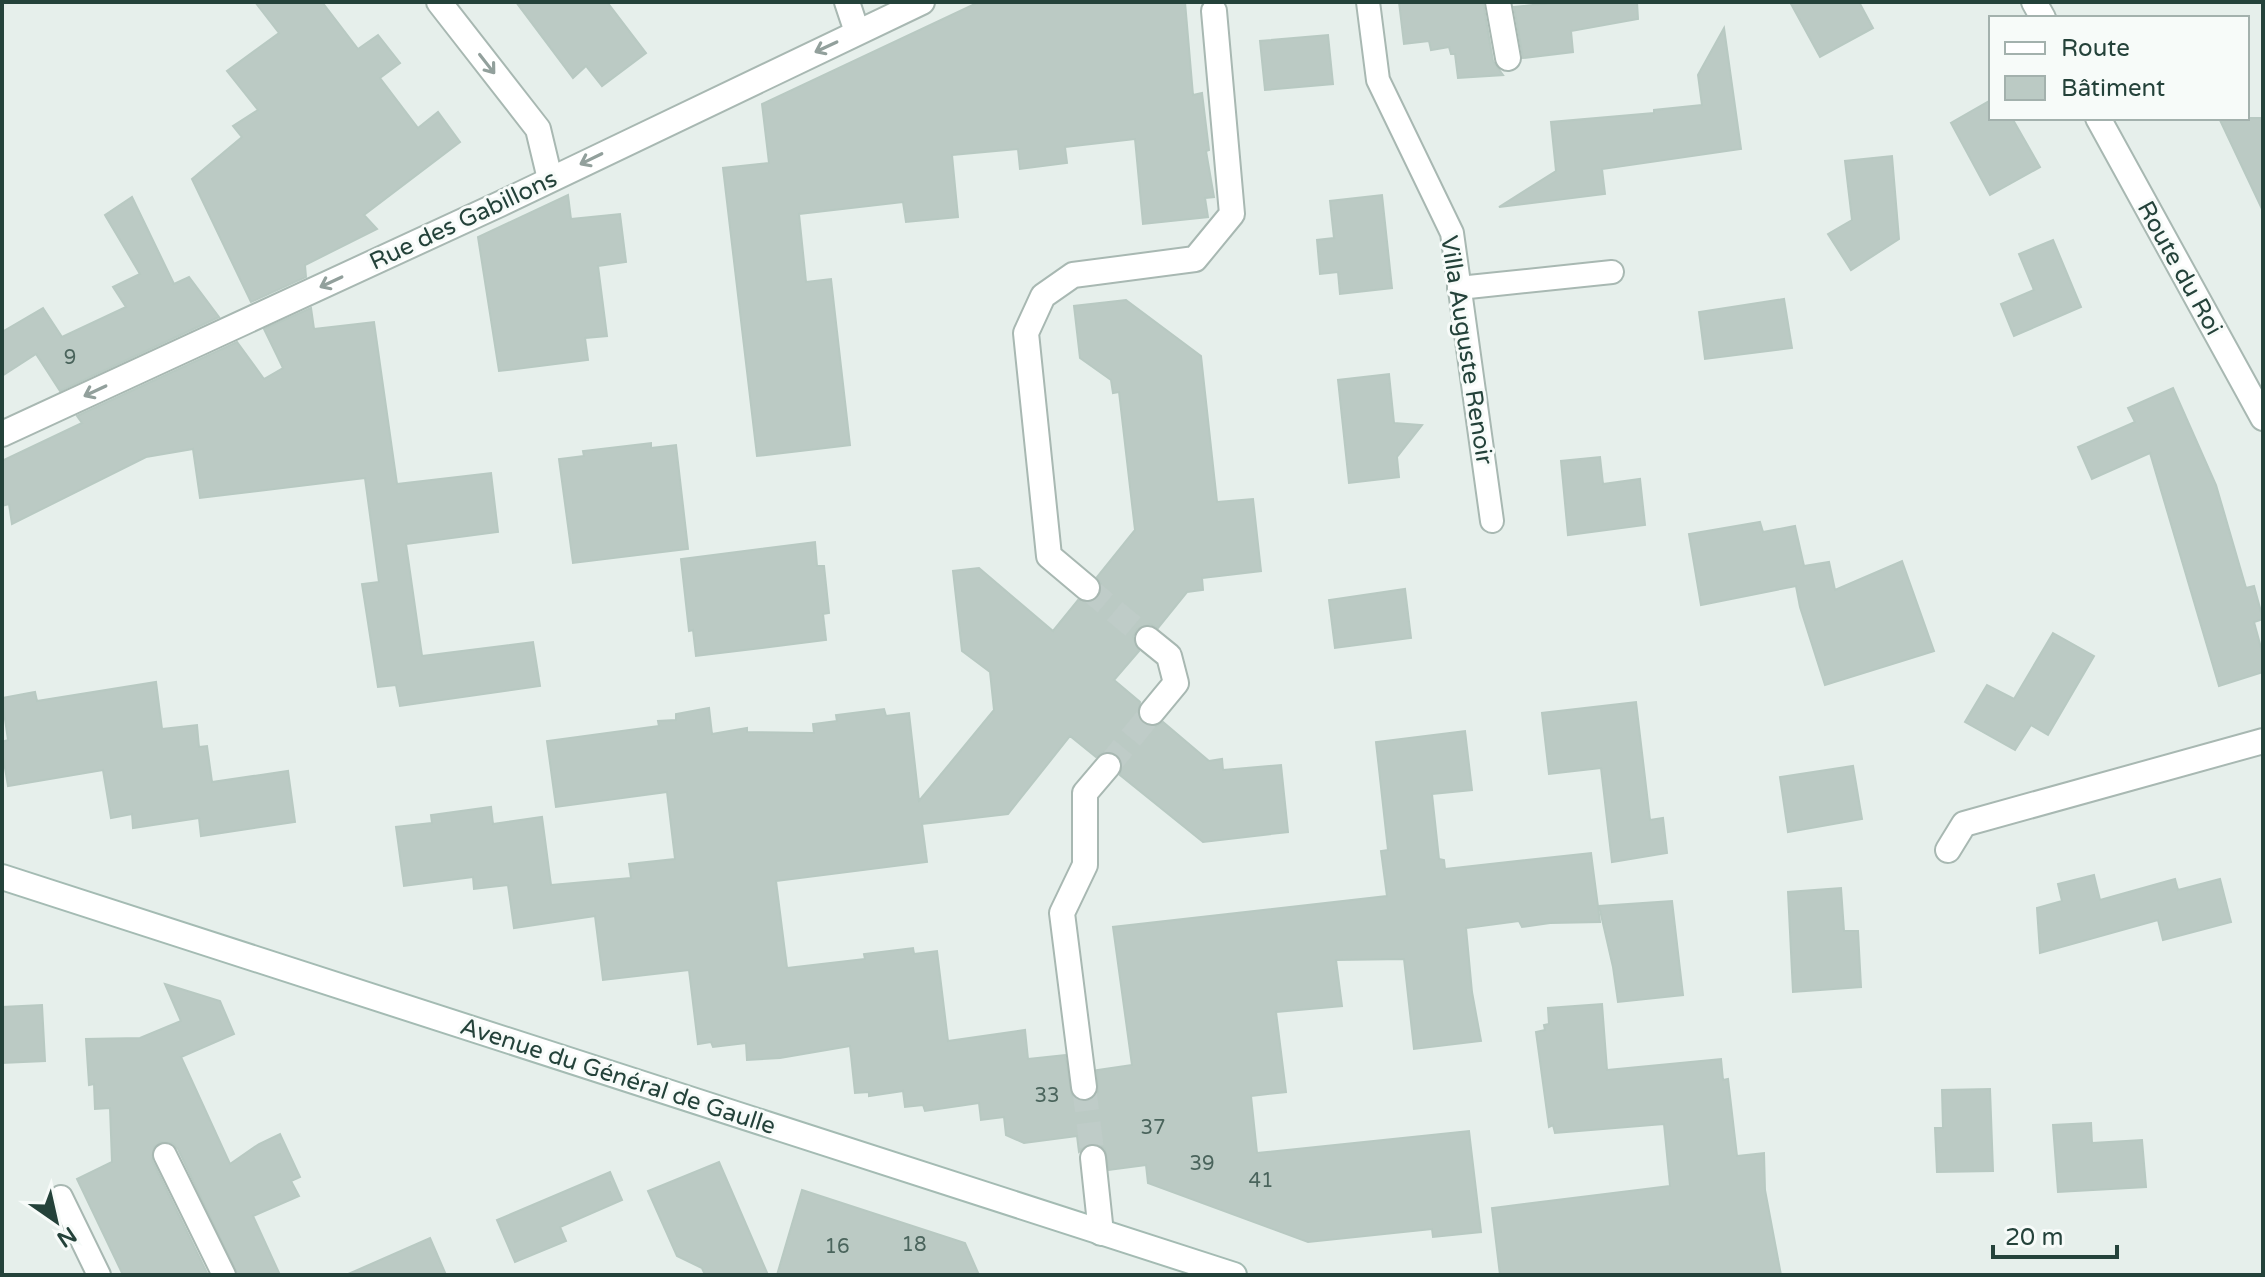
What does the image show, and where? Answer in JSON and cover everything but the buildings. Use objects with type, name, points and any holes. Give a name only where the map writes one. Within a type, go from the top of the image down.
[{"type":"street","points":[[439,2],[538,129],[550,179]]},
{"type":"street","points":[[847,2],[857,32]]},
{"type":"street","name":"Rue des Gabillons","points":[[2,434],[922,2]]},
{"type":"street","points":[[1498,2],[1508,58]]},
{"type":"street","points":[[1087,588],[1049,556],[1026,333],[1043,296],[1073,275],[1195,259],[1232,214],[1214,11]]},
{"type":"street","name":"Route du Roi","points":[[2099,120],[2263,418]]},
{"type":"street","points":[[1148,639],[1169,656],[1176,683],[1152,712]]},
{"type":"street","points":[[1948,850],[1964,824],[2263,741]]},
{"type":"street","points":[[1084,1087],[1062,913],[1085,865],[1085,793],[1108,766]]},
{"type":"street","name":"Avenue du Général de Gaulle","points":[[2,877],[1234,1275]]},
{"type":"street","points":[[1093,1158],[1101,1233]]},
{"type":"lane","name":"Villa Auguste Renoir","points":[[1368,2],[1378,80],[1452,233],[1492,521]]},
{"type":"lane","points":[[1459,288],[1612,272]]},
{"type":"lane","points":[[165,1155],[224,1275]]},
{"type":"lane","points":[[61,1197],[99,1275]]},
{"type":"tunnel","points":[[1087,588],[1148,639]]},
{"type":"tunnel","points":[[1108,766],[1152,712]]},
{"type":"tunnel","points":[[1084,1087],[1093,1158]]}]
